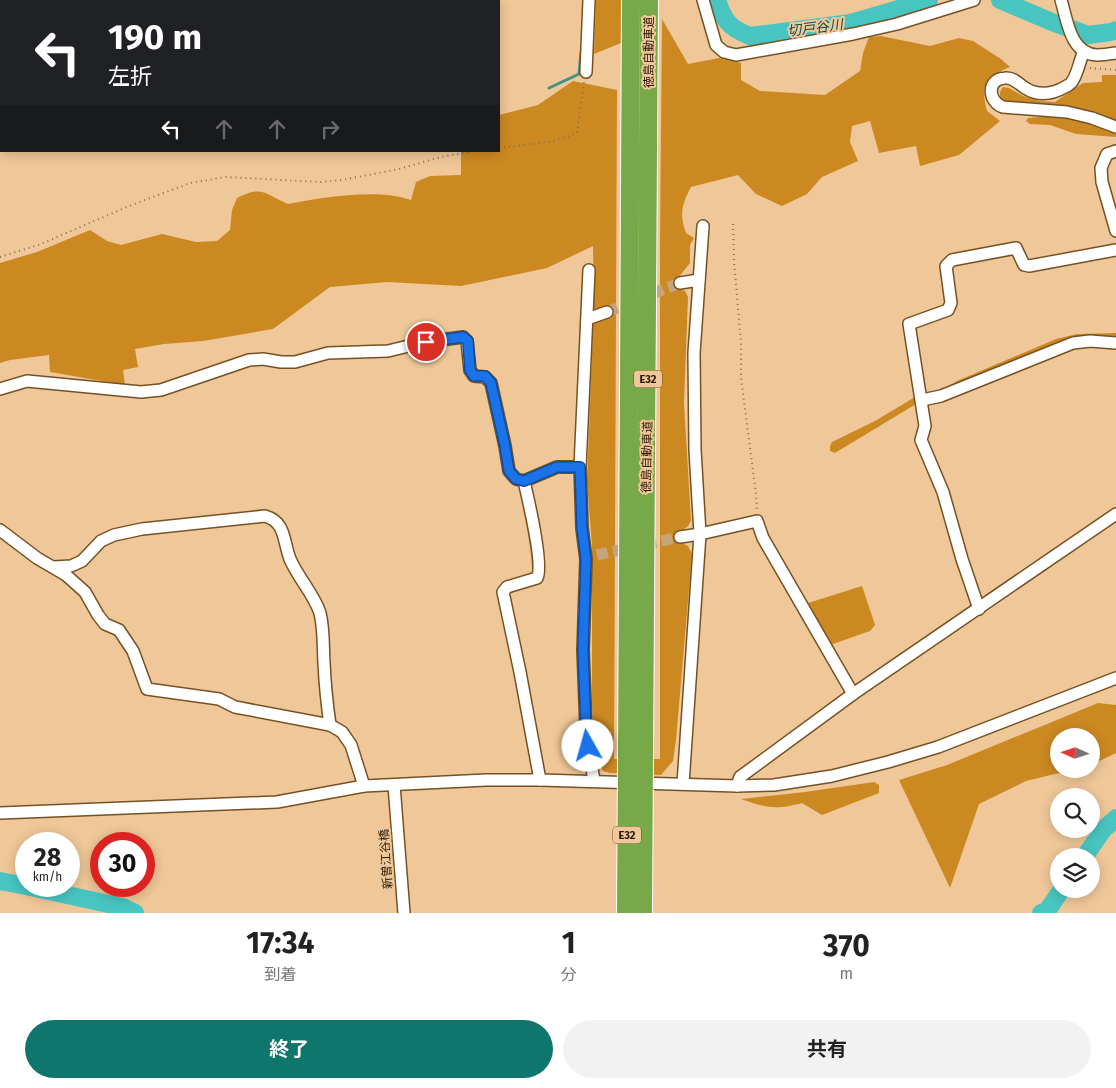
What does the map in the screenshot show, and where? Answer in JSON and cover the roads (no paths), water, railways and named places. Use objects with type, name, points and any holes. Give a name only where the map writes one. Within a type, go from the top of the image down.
[{"type":"highway","name":"徳島自動車道","points":[[631,0],[636,758],[643,913]]},
{"type":"highway","name":"徳島自動車道","points":[[626,913],[636,758],[649,0]]},
{"type":"street","points":[[586,72],[589,0]]},
{"type":"street","points":[[704,0],[716,45],[724,52],[736,55],[897,24],[974,0]]},
{"type":"street","points":[[1061,0],[1074,42],[1084,51],[1095,55],[1116,53]]},
{"type":"street","points":[[1084,51],[1071,84],[1056,92],[1036,93],[1013,79],[1004,78],[998,79],[992,86],[992,99],[1003,107],[1067,112],[1092,118],[1116,127]]},
{"type":"street","points":[[1116,151],[1108,154],[1101,168],[1102,182],[1116,232]]},
{"type":"street","points":[[683,784],[700,534],[695,450],[694,354],[703,226]]},
{"type":"street","points":[[980,608],[962,559],[942,492],[921,440],[924,426],[922,400],[909,324],[948,310],[951,303],[946,266],[952,260],[1016,248],[1024,265],[1029,266],[1116,250]]},
{"type":"street","points":[[589,270],[580,467],[582,528],[592,557],[583,650],[585,718],[594,781]]},
{"type":"street","points":[[680,283],[699,280]]},
{"type":"street","points":[[587,319],[607,312]]},
{"type":"street","points":[[0,389],[27,381],[141,392],[161,390],[248,360],[263,359],[295,362],[328,352],[388,351],[426,342],[463,337],[468,341],[470,370],[474,376],[485,376],[491,383],[509,471],[516,479],[524,481],[557,467],[580,467]]},
{"type":"street","points":[[922,400],[941,396],[1074,344],[1090,341],[1116,343]]},
{"type":"street","points":[[524,481],[540,574],[537,578],[507,587],[503,592],[540,780]]},
{"type":"street","points":[[737,786],[740,777],[854,694],[1116,514]]},
{"type":"street","points":[[53,567],[71,566],[82,561],[101,542],[123,533],[142,529],[265,516],[274,519],[281,527],[286,548],[292,562],[318,607],[323,629],[326,698],[330,725]]},
{"type":"street","points":[[680,537],[757,522],[763,538],[854,694]]},
{"type":"street","points":[[0,530],[37,558],[66,575],[85,592],[105,624],[119,630],[133,651],[147,688],[219,700],[234,706],[330,725],[342,732],[351,745],[364,786]]},
{"type":"street","points":[[0,813],[276,802],[364,786],[486,780],[594,781],[737,786],[774,785],[832,776],[938,747],[1116,678]]},
{"type":"street","name":"新曽江谷橋","points":[[394,785],[404,913]]},
{"type":"waterway","name":"切戸谷川","points":[[717,0],[728,23],[750,36],[851,23],[929,0]]},
{"type":"waterway","name":"切戸谷川","points":[[1000,0],[1088,35],[1116,30]]},
{"type":"waterway","points":[[549,88],[579,74],[581,53]]},
{"type":"waterway","points":[[1091,848],[1103,830],[1116,818]]},
{"type":"waterway","points":[[0,881],[15,884]]},
{"type":"waterway","points":[[76,897],[122,907],[135,913]]},
{"type":"waterway","points":[[1041,913],[1047,911],[1056,898]]},
{"type":"tunnel","points":[[607,312],[680,283]]},
{"type":"tunnel","points":[[597,555],[680,537]]}]
